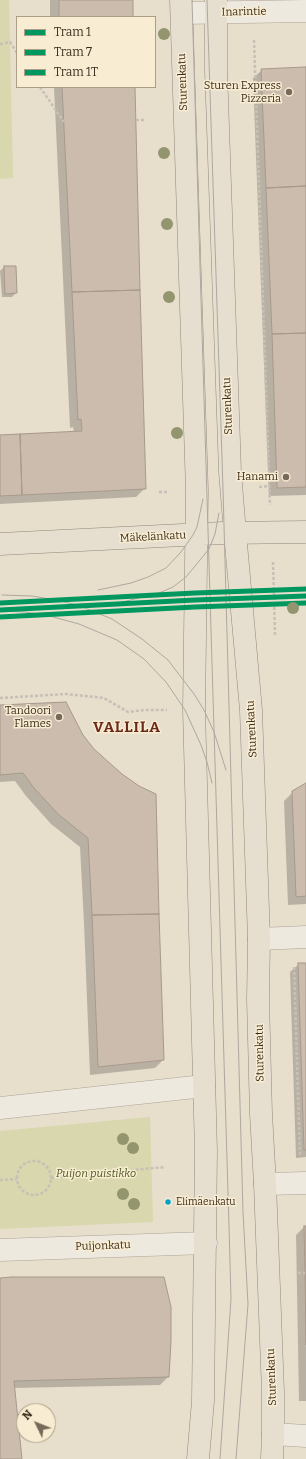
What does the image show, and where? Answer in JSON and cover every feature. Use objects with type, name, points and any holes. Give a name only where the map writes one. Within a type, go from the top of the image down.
[{"type":"main road","name":"Sturenkatu","points":[[181,6],[197,490],[194,710],[206,1151],[203,1401],[198,1459]]},
{"type":"main road","name":"Sturenkatu","points":[[216,6],[217,78],[230,457],[235,533],[252,710],[259,939],[258,1000],[261,1114],[265,1184],[273,1434],[272,1459]]},
{"type":"main road","name":"Mäkelänkatu","points":[[0,544],[235,533],[306,532]]},
{"type":"street","name":"Inarintie","points":[[181,6],[216,6],[253,12],[306,11]]},
{"type":"street","points":[[259,939],[298,937]]},
{"type":"street","points":[[0,1108],[204,1086]]},
{"type":"street","points":[[265,1184],[301,1183]]},
{"type":"street","name":"Puijonkatu","points":[[0,1250],[206,1243]]},
{"type":"street","points":[[273,1434],[306,1436]]},
{"type":"path","points":[[253,12],[275,636]]},
{"type":"path","points":[[0,44],[10,42],[16,51]]},
{"type":"path","points":[[41,88],[64,122]]},
{"type":"path","points":[[136,120],[146,120]]},
{"type":"path","points":[[0,698],[74,694],[104,698],[128,712]]},
{"type":"path","points":[[298,937],[294,960],[301,1183]]},
{"type":"path","points":[[34,1161],[40,1162],[48,1168],[52,1178],[48,1189],[32,1195],[22,1189],[17,1179],[20,1168],[24,1164],[34,1161]]},
{"type":"path","points":[[52,1178],[165,1167]]},
{"type":"path","points":[[0,1180],[17,1179]]},
{"type":"green space","points":[[0,0],[9,0],[13,178],[0,179]]},
{"type":"green space","name":"Puijon puistikko","points":[[150,1117],[153,1222],[0,1229],[0,1131]]},
{"type":"building","points":[[59,0],[133,0],[133,16],[59,16]]},
{"type":"building","points":[[306,67],[306,186],[266,188],[261,69]]},
{"type":"building","points":[[62,88],[135,88],[140,290],[72,292]]},
{"type":"building","points":[[306,186],[306,333],[272,334],[266,188]]},
{"type":"building","points":[[4,266],[16,266],[17,293],[5,294]]},
{"type":"building","points":[[140,290],[146,489],[22,495],[20,434],[82,431],[81,419],[78,420],[72,292]]},
{"type":"building","points":[[306,333],[306,487],[277,488],[272,334]]},
{"type":"building","points":[[20,434],[22,495],[0,496],[0,435]]},
{"type":"building","points":[[66,702],[83,735],[94,749],[122,774],[139,786],[156,794],[159,914],[92,915],[88,838],[59,815],[34,788],[23,773],[0,775],[0,705]]},
{"type":"building","points":[[306,783],[306,896],[296,897],[292,791]]},
{"type":"building","points":[[159,914],[164,1060],[98,1067],[92,915]]},
{"type":"building","points":[[298,963],[306,963],[306,1150],[304,1150]]},
{"type":"building","points":[[304,1226],[306,1226],[306,1345],[305,1273]]},
{"type":"building","points":[[164,1277],[171,1307],[169,1377],[14,1381],[16,1403],[16,1443],[20,1443],[22,1459],[0,1459],[0,1278]]},
{"type":"tram line","points":[[192,0],[231,1299],[220,1459]]},
{"type":"tram line","points":[[207,0],[223,489],[243,1212],[248,1304],[236,1459]]},
{"type":"tram line","points":[[98,590],[131,583],[166,568],[181,552],[193,535],[197,527],[203,499]]},
{"type":"tram line","points":[[110,605],[159,593],[173,587],[186,577],[209,549],[215,534],[219,513]]},
{"type":"tram line","name":"1T","points":[[0,603],[306,589]]},
{"type":"tram line","points":[[2,595],[32,596],[80,606],[112,619],[142,639],[168,660],[194,694],[204,710],[214,732],[226,770]]},
{"type":"tram line","name":"1","points":[[0,610],[306,596]]},
{"type":"tram line","name":"7","points":[[0,617],[306,603]]},
{"type":"tram line","points":[[0,611],[46,615],[79,624],[117,640],[144,659],[166,682],[185,710],[201,745],[212,783]]},
{"type":"place","name":"Sturen Express Pizzeria","points":[[289,92]]},
{"type":"place","name":"Hanami","points":[[286,477]]},
{"type":"place","name":"Tandoori Flames","points":[[59,717]]},
{"type":"place","name":"Elimäenkatu","points":[[168,1202]]},
{"type":"district","name":"VALLILA","points":[[127,728]]}]
